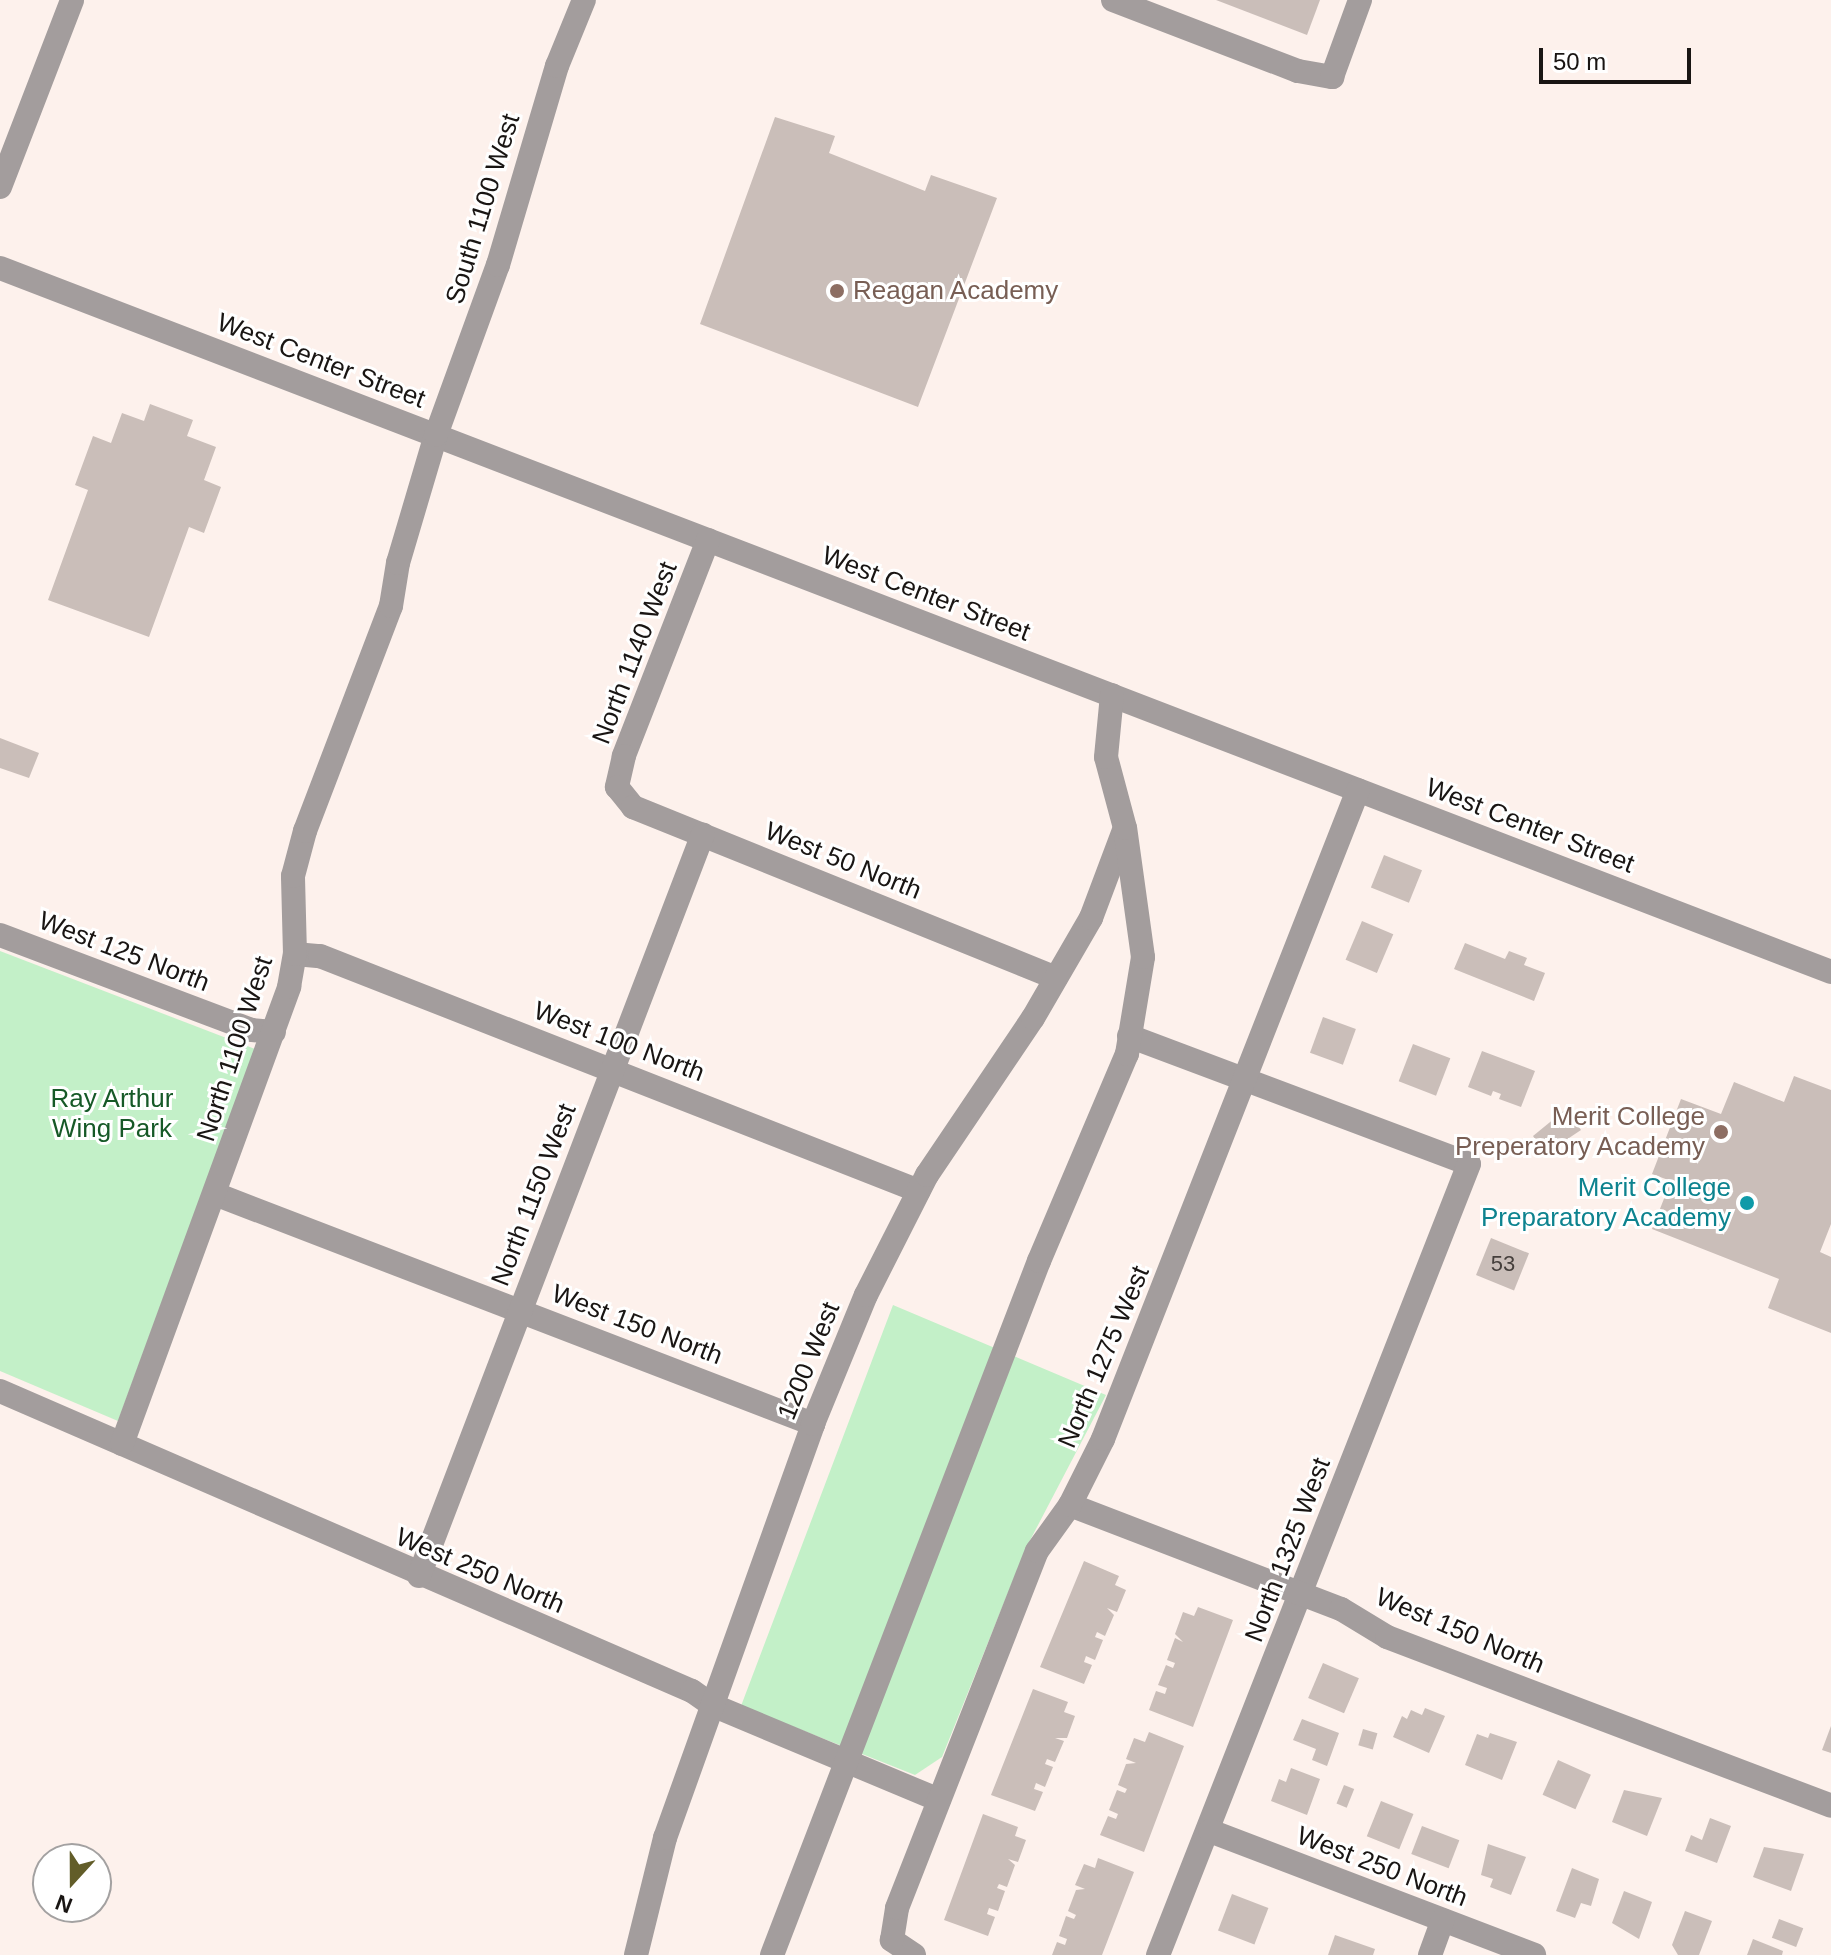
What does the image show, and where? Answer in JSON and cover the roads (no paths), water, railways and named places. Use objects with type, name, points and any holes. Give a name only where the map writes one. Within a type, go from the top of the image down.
[{"type":"street","points":[[0,187],[72,0]]},
{"type":"street","name":"South 1100 West","points":[[436,435],[498,265],[557,66],[584,0]]},
{"type":"street","points":[[1113,0],[1298,71],[1332,77],[1360,0]]},
{"type":"street","name":"West Center Street","points":[[0,268],[1831,972]]},
{"type":"street","name":"North 1100 West","points":[[122,1444],[274,1032],[295,954],[293,876],[391,606],[398,563],[436,435]]},
{"type":"street","name":"North 1140 West","points":[[617,787],[624,756],[708,540]]},
{"type":"street","points":[[772,1955],[1129,1036],[1143,957],[1125,828],[1106,757],[1112,695]]},
{"type":"street","name":"West 50 North","points":[[617,787],[633,807],[1056,978]]},
{"type":"street","name":"North 1275 West","points":[[914,1955],[892,1940],[897,1908],[1037,1551],[1070,1505],[1108,1425],[1358,790]]},
{"type":"street","name":"1200 West","points":[[636,1955],[665,1838],[813,1424],[866,1295],[919,1191],[1091,918],[1125,828]]},
{"type":"street","name":"North 1150 West","points":[[419,1576],[703,834]]},
{"type":"street","name":"West 125 North","points":[[0,935],[252,1030],[274,1032]]},
{"type":"street","name":"West 100 North","points":[[295,954],[320,956],[919,1191]]},
{"type":"street","points":[[1129,1036],[1245,1078]]},
{"type":"street","name":"North 1325 West","points":[[1158,1955],[1210,1831],[1469,1164],[1245,1078]]},
{"type":"street","name":"West 150 North","points":[[215,1194],[813,1424]]},
{"type":"street","name":"West 250 North","points":[[0,1391],[419,1576],[692,1691],[712,1705],[939,1800]]},
{"type":"street","name":"West 150 North","points":[[1070,1505],[1341,1609],[1387,1637],[1831,1806]]},
{"type":"street","name":"West 250 North","points":[[1210,1831],[1534,1955]]},
{"type":"street","points":[[1430,1955],[1443,1920]]},
{"type":"place","name":"Reagan Academy","points":[[837,291]]},
{"type":"place","name":"Merit College Preperatory Academy","points":[[1721,1132]]},
{"type":"place","name":"Merit College Preparatory Academy","points":[[1747,1203]]},
{"type":"park label","name":"Ray Arthur Wing Park","points":[[112,1114]]}]
